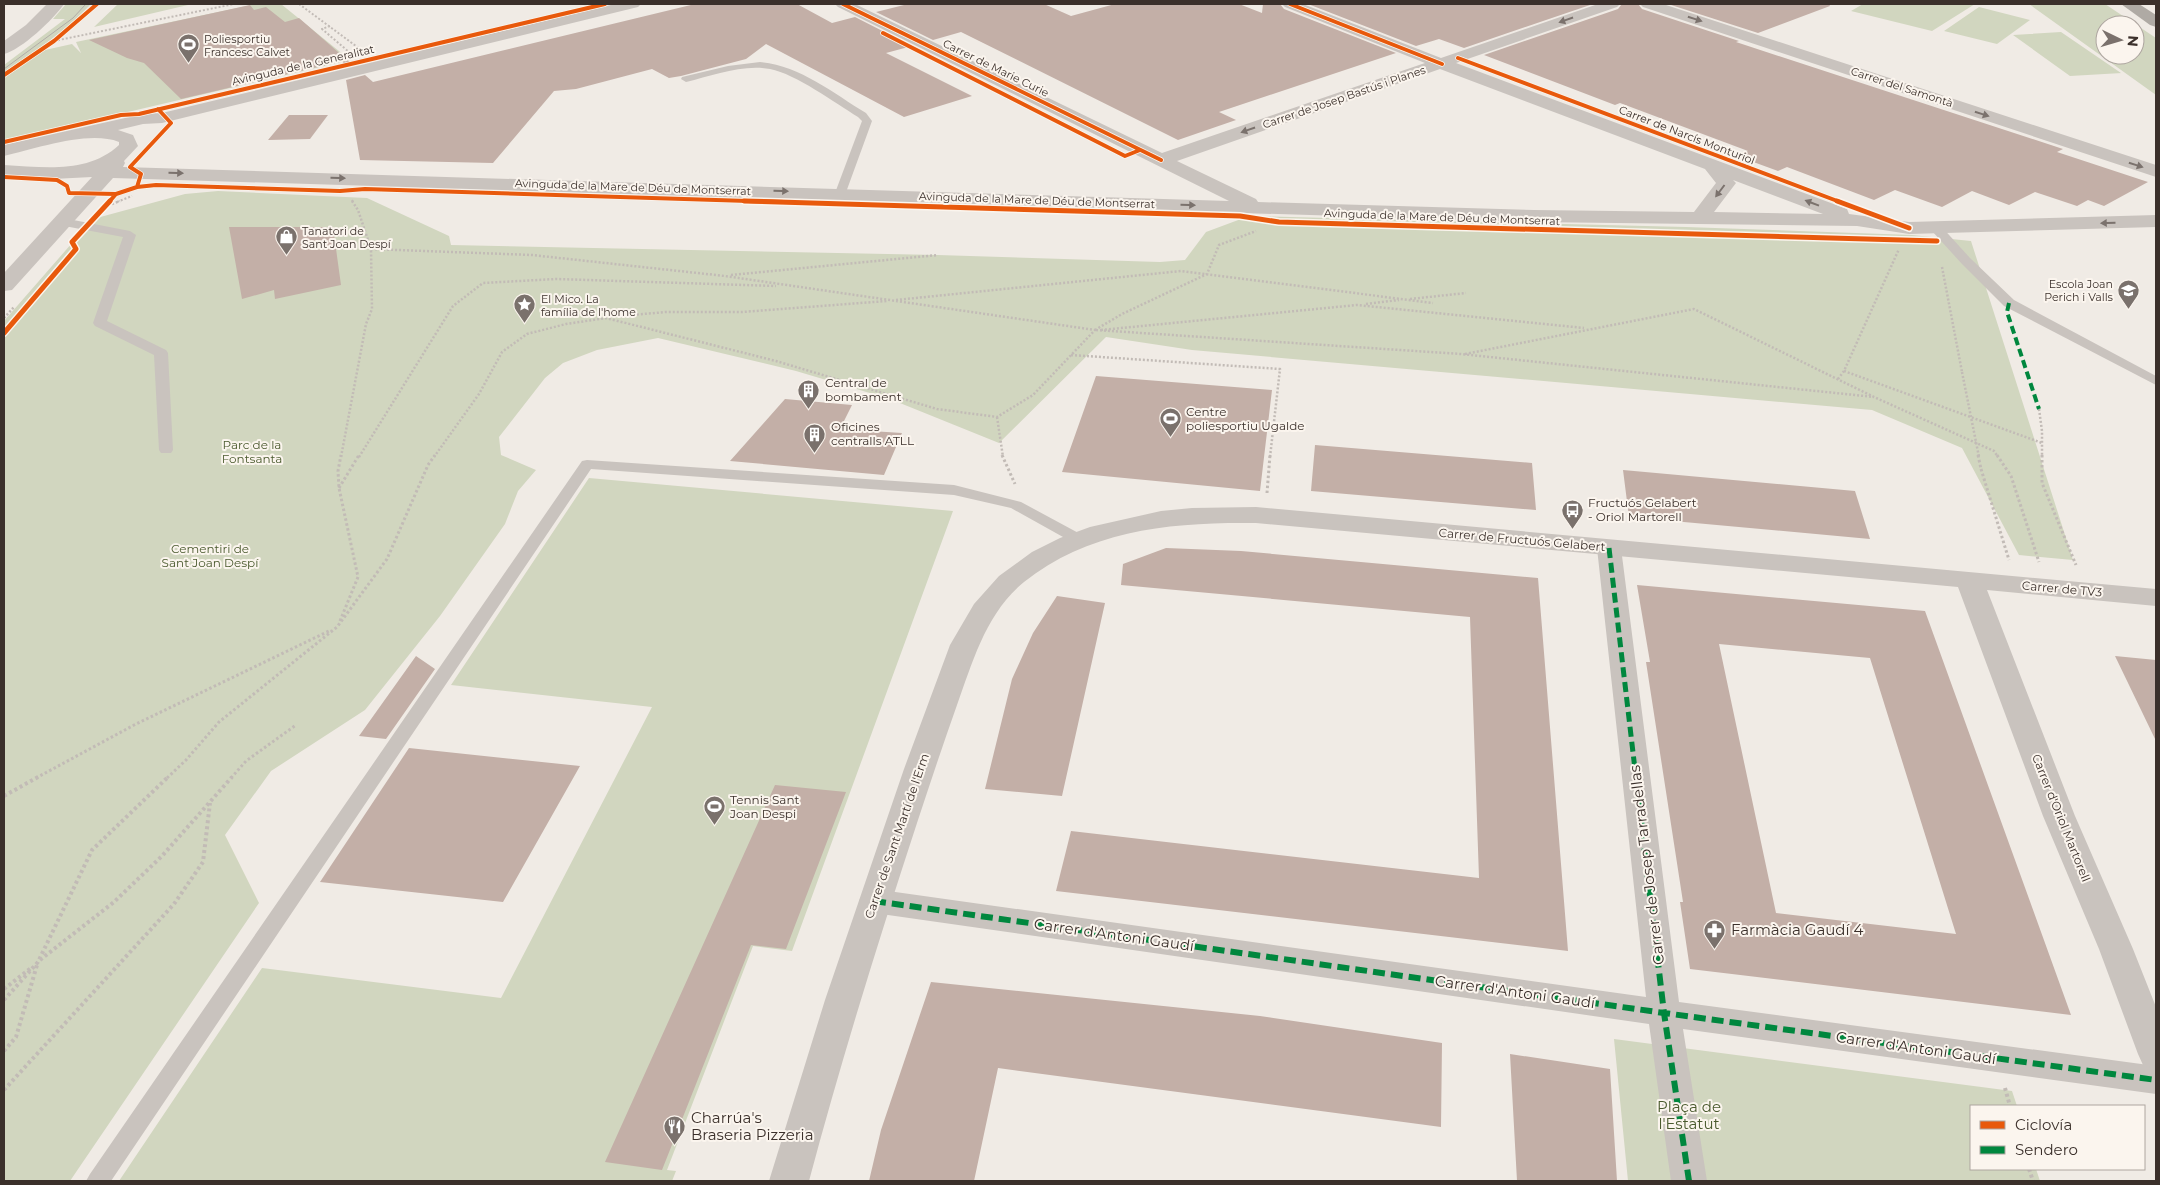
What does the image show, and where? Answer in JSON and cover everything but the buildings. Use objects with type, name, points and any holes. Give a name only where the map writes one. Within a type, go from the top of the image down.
[{"type":"highway","points":[[2129,4],[2156,22]]},
{"type":"street","points":[[4,49],[32,28],[56,4]]},
{"type":"street","name":"Avinguda de la Generalitat","points":[[78,133],[144,119],[162,118],[633,4]]},
{"type":"street","name":"Carrer de Marie Curie","points":[[843,4],[1260,208]]},
{"type":"street","name":"Carrer de Narcís Monturiol","points":[[1290,4],[1442,64],[1858,220]]},
{"type":"street","name":"Carrer de Josep Bastús i Planes","points":[[1161,160],[1612,4]]},
{"type":"street","name":"Carrer del Samontà","points":[[1648,4],[2156,171]]},
{"type":"street","name":"Avinguda de la Generalitat","points":[[126,150],[138,134],[162,118]]},
{"type":"street","points":[[4,150],[78,133],[99,132],[117,134],[127,138],[126,150],[110,172],[103,199]]},
{"type":"street","points":[[37,171],[24,166],[22,158],[30,149],[47,141]]},
{"type":"street","points":[[103,199],[81,193],[80,184],[70,171],[108,162],[126,150]]},
{"type":"street","points":[[1120,202],[1151,197],[1167,188],[1170,180],[1161,160]]},
{"type":"street","name":"Carrer de Narcís Monturiol","points":[[1698,219],[1726,183],[1710,163]]},
{"type":"street","name":"Avinguda de la Mare de Déu de Montserrat","points":[[4,171],[141,174],[165,172],[1260,208],[1698,219],[1858,220],[1909,228],[2156,221]]},
{"type":"street","points":[[4,285],[63,222],[141,174]]},
{"type":"street","name":"Carrer de Fructuós Gelabert","points":[[1078,540],[1116,527],[1158,519],[1222,514],[1969,580]]},
{"type":"street","name":"Carrer de Sant Martí de l'Erm","points":[[789,1181],[818,1076],[874,901],[933,730],[974,625],[984,609],[1014,577],[1046,556],[1078,540]]},
{"type":"street","name":"Carrer de Josep Tarradellas","points":[[1609,548],[1664,1013],[1689,1181]]},
{"type":"street","name":"Carrer de TV3","points":[[1969,580],[2156,597]]},
{"type":"street","name":"Carrer d'Oriol Martorell","points":[[1969,580],[2059,816],[2116,949],[2156,1054]]},
{"type":"street","name":"Carrer d'Antoni Gaudí","points":[[874,901],[1664,1013],[2156,1080]]},
{"type":"lane","points":[[686,79],[736,68],[771,66],[788,72],[862,115],[867,120],[844,178],[841,193]]},
{"type":"lane","points":[[63,222],[130,235],[100,323],[161,353],[166,450]]},
{"type":"lane","points":[[1936,228],[2009,304],[2156,381]]},
{"type":"lane","points":[[98,1181],[587,464],[954,490],[1016,505],[1078,540]]},
{"type":"path","points":[[51,43],[234,4]]},
{"type":"path","points":[[299,4],[367,54],[366,61],[373,66]]},
{"type":"path","points":[[330,26],[322,29],[351,53]]},
{"type":"path","points":[[51,43],[69,28]]},
{"type":"path","points":[[103,199],[137,187],[141,174]]},
{"type":"path","points":[[103,199],[135,194]]},
{"type":"path","points":[[4,796],[136,724],[338,627],[358,577],[339,488],[339,465],[356,371],[361,358],[366,324],[372,308],[371,249],[358,210],[351,199]]},
{"type":"path","points":[[606,318],[776,361],[937,409],[996,416],[1033,395],[1095,330],[1122,314],[1208,274],[1219,245],[1262,228]]},
{"type":"path","points":[[1838,379],[1844,371],[1909,228]]},
{"type":"path","points":[[1936,228],[1981,469],[2017,585]]},
{"type":"path","points":[[371,249],[532,255],[725,276],[1095,330],[1462,354],[1874,397]]},
{"type":"path","points":[[725,276],[938,255]]},
{"type":"path","points":[[4,1051],[16,1037],[38,962],[92,850],[186,760],[219,722],[338,627],[387,559],[428,465],[479,394],[502,352],[527,334],[566,324],[666,312],[742,312],[893,300],[1181,271],[1433,303]]},
{"type":"path","points":[[339,488],[453,306],[483,283],[556,279],[791,286]]},
{"type":"path","points":[[1095,330],[1466,293]]},
{"type":"path","points":[[4,318],[16,304]]},
{"type":"path","points":[[1358,305],[1589,328]]},
{"type":"path","points":[[1462,354],[1694,309],[1874,397],[1994,451],[2010,476],[2046,587]]},
{"type":"path","points":[[1071,355],[1280,370],[1273,421],[1268,487]]},
{"type":"path","points":[[1844,371],[2042,443]]},
{"type":"path","points":[[2039,409],[2042,443],[2042,483],[2087,591]]},
{"type":"path","points":[[996,416],[1003,460],[1031,514]]},
{"type":"path","points":[[4,989],[114,902],[162,856],[246,762],[296,725]]},
{"type":"path","points":[[4,1090],[174,904],[203,862],[210,802]]},
{"type":"path","points":[[4,1000],[38,962]]},
{"type":"green space","points":[[66,4],[91,4],[60,32],[4,72],[4,65],[65,19],[53,19]]},
{"type":"green space","points":[[118,4],[187,4],[188,5],[94,27]]},
{"type":"green space","name":"Poliesportiu Francesc Calvet","points":[[256,4],[281,4],[350,60],[4,141],[4,78],[45,50],[72,44],[81,53],[76,42]]},
{"type":"green space","points":[[1863,4],[1975,4],[1932,31],[1851,11]]},
{"type":"green space","points":[[2029,4],[2105,4],[2122,15],[2095,15],[2095,51]]},
{"type":"green space","points":[[1979,7],[2030,20],[1997,44],[1944,31]]},
{"type":"green space","points":[[2145,31],[2156,38],[2156,95],[2114,65],[2145,65]]},
{"type":"green space","points":[[2061,32],[2095,55],[2095,65],[2109,65],[2122,73],[2070,76],[2013,35]]},
{"type":"green space","name":"Parc de la Fontsanta","points":[[218,191],[367,198],[449,236],[451,245],[938,255],[1160,262],[1185,260],[1206,232],[1249,216],[1686,227],[1912,235],[1971,241],[2073,560],[2019,555],[1962,448],[1872,410],[1192,350],[1106,337],[999,443],[890,399],[796,371],[658,338],[597,350],[563,363],[545,378],[499,437],[501,455],[536,470],[518,491],[505,524],[440,616],[365,710],[271,771],[225,835],[259,903],[70,1181],[4,1181],[4,321],[93,219],[185,194]]},
{"type":"green space","name":"Tennis Sant Joan Despi","points":[[589,478],[953,511],[792,951],[753,946],[667,1170],[676,1171],[672,1181],[119,1181],[262,968],[501,998],[652,707],[451,685]]},
{"type":"green space","name":"Plaça de l'Estatut","points":[[1614,1039],[2012,1091],[2017,1105],[1970,1105],[1970,1170],[2036,1170],[2040,1181],[1628,1181]]},
{"type":"tram line","points":[[4,69],[73,18],[86,4]]},
{"type":"marked path","points":[[2009,303],[2007,312],[2039,409]]},
{"type":"marked path","points":[[1609,548],[1664,1013],[1689,1181]]},
{"type":"marked path","points":[[874,901],[1664,1013],[2156,1080]]},
{"type":"cycle path","points":[[4,75],[54,41],[97,4]]},
{"type":"cycle path","points":[[4,142],[121,115],[139,114],[605,4]]},
{"type":"cycle path","points":[[843,4],[1161,160]]},
{"type":"cycle path","points":[[1290,4],[1442,64]]},
{"type":"cycle path","points":[[883,33],[1125,156],[1140,150]]},
{"type":"cycle path","points":[[1458,58],[1909,228]]},
{"type":"cycle path","points":[[4,333],[76,249],[72,242],[116,194],[137,187],[141,174],[130,167],[171,123],[158,109]]},
{"type":"cycle path","points":[[4,177],[57,180],[67,186],[69,193],[116,194]]},
{"type":"cycle path","points":[[137,187],[156,185],[340,191],[365,189],[1240,216],[1279,222],[1937,241]]},
{"type":"place","name":"Poliesportiu Francesc Calvet","points":[[188,64]]},
{"type":"place","name":"Tanatori de Sant Joan Despí","points":[[286,256]]},
{"type":"place","name":"Escola Joan Perich i Valls","points":[[2129,309]]},
{"type":"place","name":"El Mico. La família de l'home","points":[[525,324]]},
{"type":"place","name":"Central de bombament","points":[[809,409]]},
{"type":"place","name":"Centre poliesportiu Ugalde","points":[[1170,438]]},
{"type":"place","name":"Oficines centralls ATLL","points":[[815,453]]},
{"type":"place","name":"Fructuós Gelabert - Oriol Martorell","points":[[1572,529]]},
{"type":"place","name":"Tennis Sant Joan Despi","points":[[714,826]]},
{"type":"place","name":"Farmàcia Gaudí 4","points":[[1715,949]]},
{"type":"place","name":"Charrúa's Braseria Pizzeria","points":[[675,1146]]},
{"type":"park label","name":"Cementiri de Sant Joan Despí","points":[[210,556]]}]
